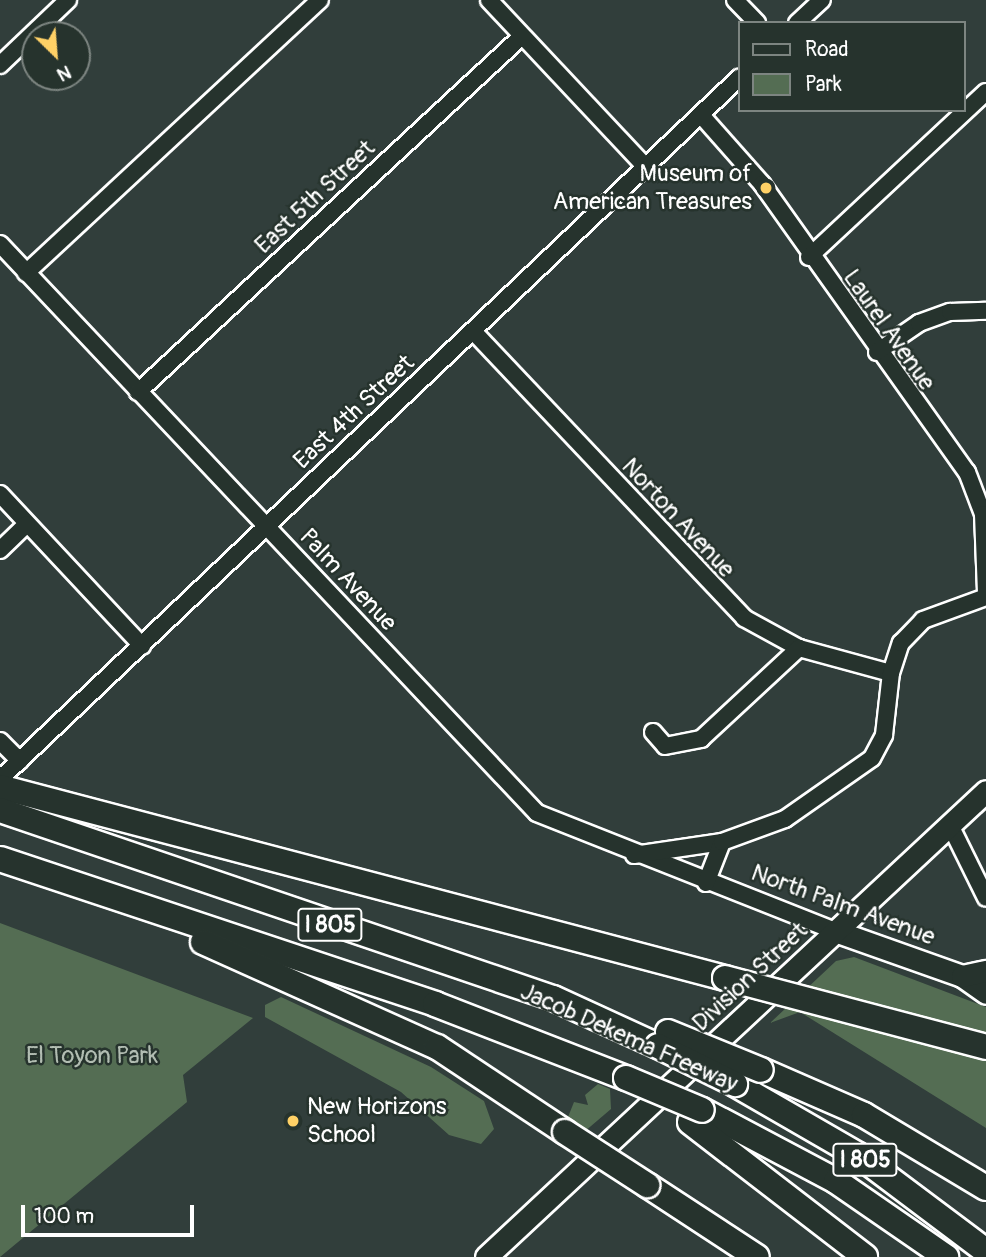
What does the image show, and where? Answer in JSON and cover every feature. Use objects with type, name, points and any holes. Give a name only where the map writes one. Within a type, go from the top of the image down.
[{"type":"highway","points":[[7,774],[725,978],[986,1047]]},
{"type":"highway","name":"Jacob Dekema Freeway","points":[[0,810],[553,998],[663,1039],[858,1155],[986,1251]]},
{"type":"highway","name":"Jacob Dekema Freeway","points":[[0,859],[435,1004],[626,1078],[696,1116],[836,1181],[946,1257]]},
{"type":"highway","points":[[84,888],[437,1047],[757,1257]]},
{"type":"highway","points":[[663,1039],[761,1070],[864,1115],[986,1188]]},
{"type":"highway","points":[[696,1116],[864,1257]]},
{"type":"main road","name":"Division Street","points":[[486,1257],[838,932],[986,791]]},
{"type":"main road","name":"North Palm Avenue","points":[[838,932],[962,976],[986,993]]},
{"type":"main road","points":[[962,976],[986,971]]},
{"type":"street","points":[[0,65],[68,0]]},
{"type":"street","points":[[26,273],[320,0]]},
{"type":"street","points":[[489,0],[645,166]]},
{"type":"street","points":[[735,0],[755,21]]},
{"type":"street","points":[[799,21],[821,0]]},
{"type":"street","name":"East 5th Street","points":[[138,392],[522,36]]},
{"type":"street","name":"East 4th Street","points":[[7,774],[738,79]]},
{"type":"street","points":[[965,112],[986,92]]},
{"type":"street","points":[[809,257],[965,112]]},
{"type":"street","name":"Laurel Avenue","points":[[701,115],[762,184],[809,257],[976,488],[986,595]]},
{"type":"street","name":"Palm Avenue","points":[[0,244],[266,525],[514,793],[546,818],[706,883]]},
{"type":"street","points":[[877,352],[919,323],[950,312],[986,311]]},
{"type":"street","name":"Norton Avenue","points":[[473,331],[725,601],[799,648],[891,673]]},
{"type":"street","points":[[0,494],[142,646]]},
{"type":"street","points":[[0,550],[27,524]]},
{"type":"street","points":[[634,855],[722,842],[785,819],[872,758],[884,735],[891,673],[901,643],[923,620],[986,595]]},
{"type":"street","points":[[653,733],[665,746],[701,739],[799,648]]},
{"type":"street","points":[[0,741],[7,774]]},
{"type":"street","points":[[950,825],[986,898]]},
{"type":"street","points":[[706,883],[722,842]]},
{"type":"street","name":"North Palm Avenue","points":[[706,883],[838,932]]},
{"type":"green space","name":"El Toyon Park","points":[[0,923],[253,1018],[183,1075],[187,1102],[0,1257]]},
{"type":"green space","points":[[854,957],[986,1007],[986,1128],[800,1012],[770,1023],[836,961]]},
{"type":"green space","points":[[281,997],[431,1067],[484,1101],[494,1129],[481,1144],[449,1135],[401,1092],[265,1017],[265,1005]]},
{"type":"green space","points":[[598,1084],[610,1089],[611,1109],[584,1132],[566,1122],[574,1102],[588,1105],[585,1095]]},
{"type":"place","name":"Museum of American Treasures","points":[[766,188]]},
{"type":"place","name":"New Horizons School","points":[[293,1121]]}]
